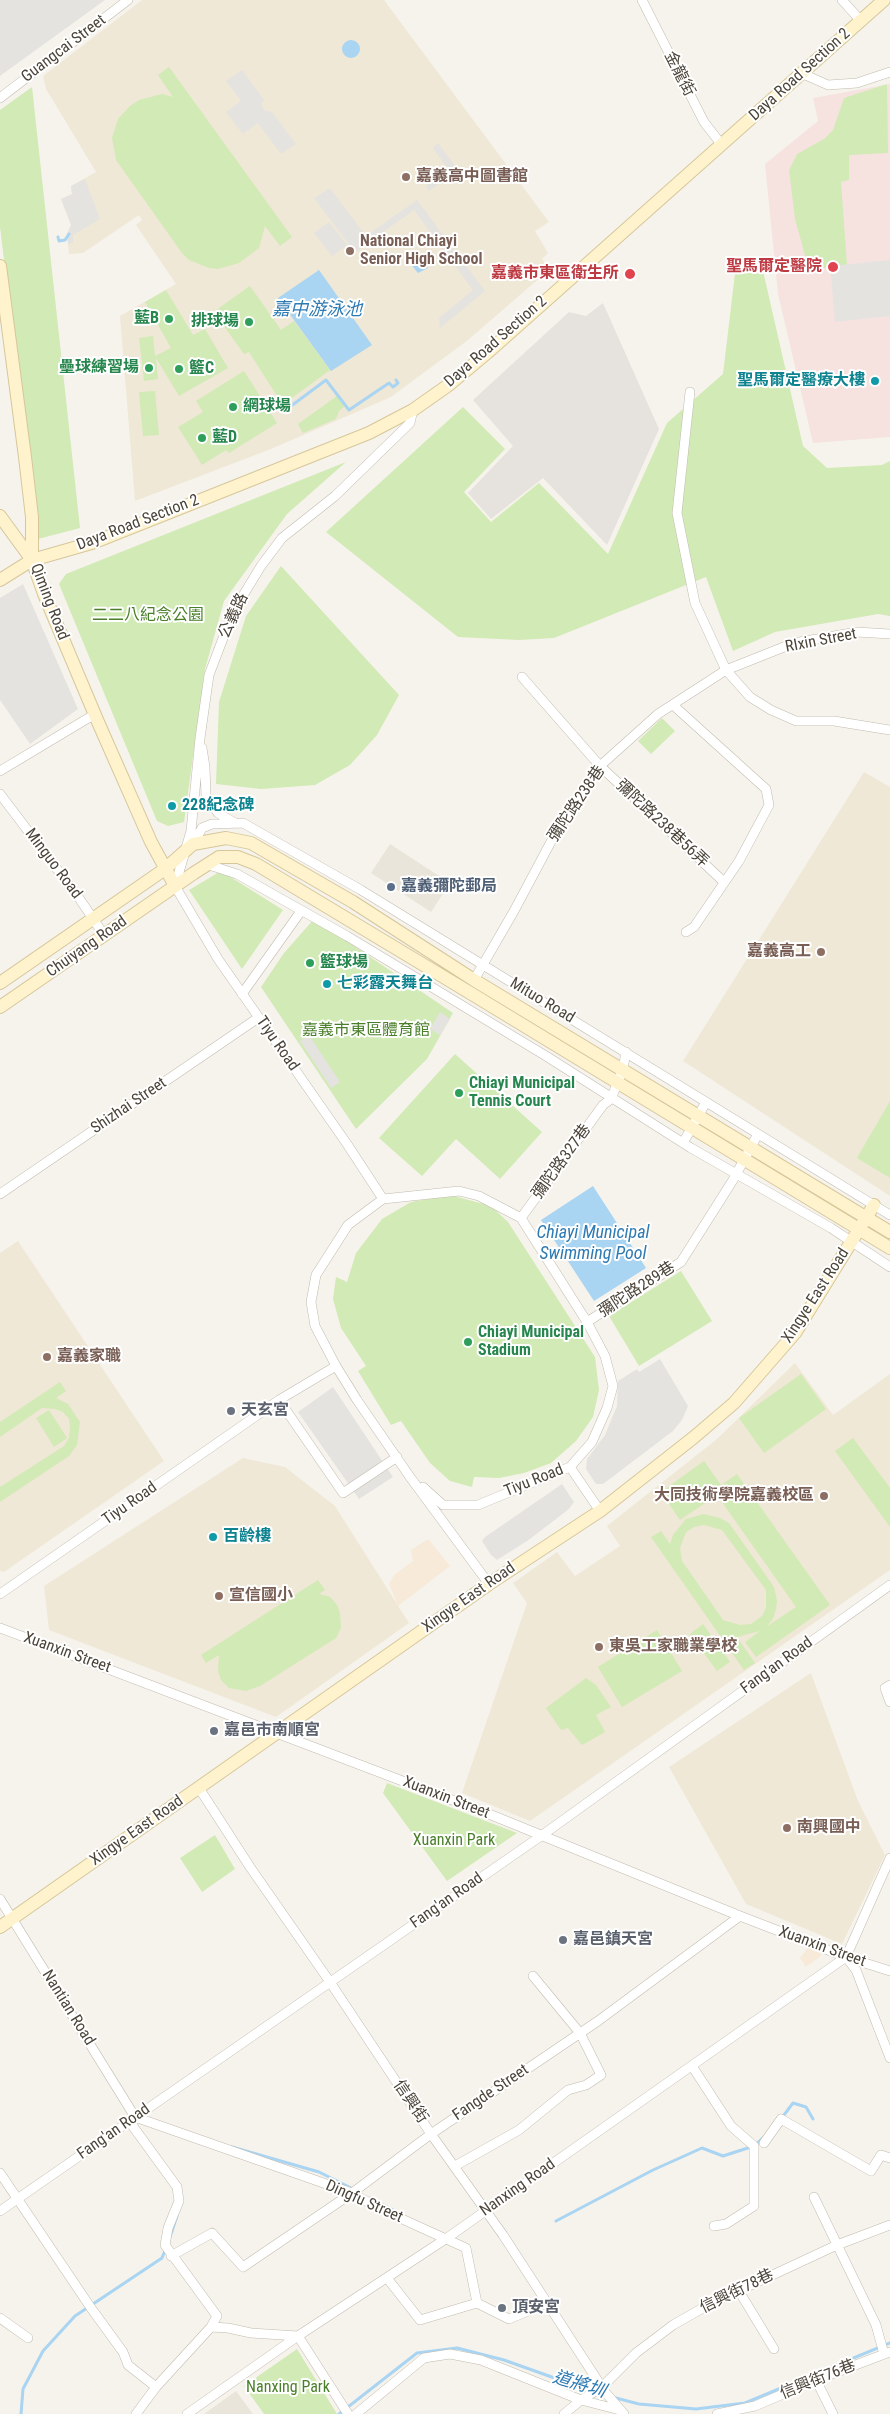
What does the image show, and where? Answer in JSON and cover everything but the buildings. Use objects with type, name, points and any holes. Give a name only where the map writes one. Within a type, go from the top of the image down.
[{"type":"street","name":"Guangcai Street","points":[[0,98],[128,0]]},
{"type":"street","name":"金龍街","points":[[642,0],[704,122],[721,144]]},
{"type":"street","points":[[842,0],[861,21]]},
{"type":"street","name":"Daya Road Section 2","points":[[0,580],[32,560],[95,542],[369,433],[413,410],[450,384],[487,353],[884,0]]},
{"type":"street","points":[[803,74],[828,85],[856,83],[890,72]]},
{"type":"street","name":"Qiming Road","points":[[0,266],[32,517],[32,560],[44,594],[95,714],[174,886]]},
{"type":"street","points":[[690,392],[677,513],[695,603],[726,670],[750,697],[770,710],[796,721],[834,721],[890,730]]},
{"type":"street","name":"公義路","points":[[174,886],[189,848],[200,738],[209,675],[233,612],[261,566],[282,538],[335,496],[410,423],[413,410]]},
{"type":"street","points":[[0,516],[32,560]]},
{"type":"street","name":"RIxin Street","points":[[726,670],[794,643],[857,632],[890,634]]},
{"type":"street","name":"彌陀路238巷","points":[[474,980],[554,836],[600,766],[658,714],[726,670]]},
{"type":"street","name":"彌陀路238巷56弄","points":[[522,677],[600,766],[724,882]]},
{"type":"street","points":[[673,705],[766,788],[769,804],[738,861],[694,927],[686,932]]},
{"type":"street","points":[[0,771],[95,714]]},
{"type":"street","points":[[200,738],[205,767],[206,796],[218,813],[236,824]]},
{"type":"street","name":"Minguo Road","points":[[0,794],[104,935]]},
{"type":"street","name":"Mituo Road","points":[[165,869],[189,848],[202,828],[212,824],[243,823],[327,870],[890,1215]]},
{"type":"street","name":"Mituo Road","points":[[189,848],[226,838],[251,843],[353,902],[474,980],[699,1114],[890,1232]]},
{"type":"street","name":"Mituo Road","points":[[174,886],[219,858],[238,857],[256,864],[890,1248]]},
{"type":"street","points":[[209,865],[238,874],[347,936],[546,1056],[734,1177],[852,1242],[890,1267]]},
{"type":"street","name":"Chuiyang Road","points":[[0,982],[165,869]]},
{"type":"street","name":"Chuiyang Road","points":[[0,1007],[174,886]]},
{"type":"street","name":"Tiyu Road","points":[[174,886],[258,1018],[347,1144],[383,1199]]},
{"type":"street","points":[[242,994],[301,911]]},
{"type":"street","name":"Shizhai Street","points":[[0,1194],[258,1018]]},
{"type":"street","name":"彌陀路327巷","points":[[521,1218],[611,1098],[624,1069],[626,1052]]},
{"type":"street","points":[[683,1143],[706,1102]]},
{"type":"street","name":"彌陀路289巷","points":[[587,1322],[681,1262],[734,1177],[758,1134]]},
{"type":"street","name":"Tiyu Road","points":[[410,1477],[443,1505],[478,1505],[570,1467],[592,1442],[607,1408],[613,1386],[605,1356],[587,1322],[521,1218],[479,1196],[459,1191],[383,1199],[348,1225],[316,1275],[311,1302],[316,1326],[336,1366],[410,1477],[489,1584]]},
{"type":"street","name":"Xingye East Road","points":[[0,1927],[489,1584],[600,1511],[734,1403],[795,1333],[874,1205]]},
{"type":"street","name":"Tiyu Road","points":[[0,1594],[279,1400],[336,1366]]},
{"type":"street","points":[[279,1400],[343,1493],[397,1457]]},
{"type":"street","points":[[570,1467],[600,1511]]},
{"type":"street","name":"Fang'an Road","points":[[0,2211],[541,1836],[890,1585]]},
{"type":"street","name":"Xuanxin Street","points":[[0,1628],[484,1812],[846,1957],[890,1971]]},
{"type":"street","points":[[890,1685],[885,1688],[890,1702]]},
{"type":"street","name":"信興街","points":[[199,1788],[250,1867],[547,2303],[598,2390],[619,2409]]},
{"type":"street","points":[[890,1858],[846,1957],[856,1970],[890,2058]]},
{"type":"street","name":"Nantian Road","points":[[0,1899],[61,2001],[91,2045],[132,2119],[177,2187],[179,2201],[168,2228],[166,2245],[172,2256]]},
{"type":"street","name":"Fangde Street","points":[[172,2256],[212,2233],[243,2267],[352,2193],[431,2134],[580,2033],[740,1916]]},
{"type":"street","name":"Nanxing Road","points":[[187,2414],[298,2336],[486,2211],[846,1957]]},
{"type":"street","points":[[455,2166],[519,2130],[568,2090],[586,2085],[601,2075],[596,2061],[580,2033],[533,1976]]},
{"type":"street","points":[[692,2066],[732,2126],[754,2146],[754,2206],[726,2224],[714,2226]]},
{"type":"street","name":"Dingfu Street","points":[[132,2119],[352,2193],[380,2209],[466,2248],[477,2303]]},
{"type":"street","points":[[764,2142],[781,2119],[870,2171],[881,2155],[890,2158]]},
{"type":"street","points":[[0,2173],[91,2308],[124,2352],[128,2365],[156,2387]]},
{"type":"street","points":[[814,2198],[876,2325],[887,2353]]},
{"type":"street","name":"信興街78巷","points":[[564,2414],[581,2400],[598,2390],[636,2354],[673,2325],[739,2291],[837,2245],[890,2225]]},
{"type":"street","points":[[136,2414],[156,2387],[211,2327],[216,2316],[172,2256]]},
{"type":"street","points":[[387,2278],[420,2320],[477,2303],[508,2319],[547,2303]]},
{"type":"street","points":[[739,2291],[774,2349]]},
{"type":"street","points":[[0,2318],[28,2338]]},
{"type":"street","points":[[211,2327],[228,2328],[251,2333],[298,2336],[348,2414]]},
{"type":"street","name":"信興街76巷","points":[[718,2414],[754,2406],[887,2353]]},
{"type":"street","points":[[356,2414],[424,2358],[450,2354],[481,2360],[581,2400],[619,2409]]},
{"type":"street","points":[[816,2380],[833,2414]]},
{"type":"shaded area","points":[[0,0],[105,0],[0,76]]},
{"type":"shaded area","name":"National Chiayi Senior High School","points":[[142,0],[384,0],[549,222],[535,231],[548,253],[542,259],[550,269],[468,340],[391,397],[271,449],[135,501],[120,316],[176,284],[136,225],[142,220],[139,215],[83,253],[69,254],[67,234],[71,225],[61,199],[72,194],[71,186],[96,172],[46,89],[43,76]]},
{"type":"shaded area","points":[[242,70],[264,100],[261,104],[264,110],[272,112],[296,144],[281,154],[258,123],[243,134],[226,112],[241,101],[226,81]]},
{"type":"shaded area","name":"聖馬爾定醫院","points":[[890,84],[890,437],[813,443],[778,294],[765,164],[818,121],[813,98]]},
{"type":"shaded area","points":[[438,143],[458,170],[429,191],[426,186],[448,169],[433,148]]},
{"type":"shaded area","points":[[85,179],[100,219],[73,235],[73,243],[68,244],[67,234],[71,225],[61,199],[72,194],[71,186]]},
{"type":"shaded area","points":[[330,188],[366,236],[417,200],[485,291],[440,328],[439,318],[473,290],[414,210],[355,252],[314,198]]},
{"type":"shaded area","points":[[329,222],[347,245],[332,256],[314,233]]},
{"type":"shaded area","points":[[890,260],[890,316],[835,322],[830,266]]},
{"type":"shaded area","points":[[603,303],[659,429],[607,545],[543,478],[491,519],[468,493],[513,446],[473,400],[569,312],[586,316]]},
{"type":"shaded area","points":[[23,584],[78,709],[30,744],[0,700],[0,598]]},
{"type":"shaded area","name":"嘉義高工","points":[[864,772],[890,787],[890,1196],[683,1061]]},
{"type":"shaded area","points":[[390,844],[450,883],[431,912],[371,873]]},
{"type":"shaded area","points":[[440,1012],[450,1019],[440,1035],[430,1029]]},
{"type":"shaded area","points":[[309,1035],[340,1082],[331,1088],[300,1041]]},
{"type":"shaded area","name":"嘉義家職","points":[[18,1241],[164,1461],[4,1572],[0,1571],[0,1253]]},
{"type":"shaded area","points":[[660,1359],[688,1406],[682,1420],[673,1431],[603,1484],[596,1484],[586,1469],[587,1459],[605,1435],[617,1406],[618,1381],[637,1369],[639,1372]]},
{"type":"shaded area","points":[[795,1363],[833,1415],[890,1374],[890,1570],[530,1821],[462,1793],[527,1603],[513,1583],[557,1552],[575,1576],[620,1546],[607,1526],[717,1439]]},
{"type":"shaded area","points":[[333,1387],[393,1477],[359,1499],[298,1412]]},
{"type":"shaded area","name":"宣信國小","points":[[243,1458],[285,1467],[335,1506],[409,1623],[276,1717],[49,1630],[44,1586]]},
{"type":"shaded area","points":[[562,1484],[574,1502],[569,1509],[530,1539],[497,1560],[491,1555],[482,1541],[485,1537]]},
{"type":"shaded area","points":[[428,1539],[450,1566],[398,1606],[389,1584],[394,1575],[413,1561],[411,1550]]},
{"type":"shaded area","name":"南興國中","points":[[811,1673],[858,1801],[885,1855],[842,1944],[746,1904],[669,1767]]},
{"type":"shaded area","points":[[809,1946],[822,1955],[806,1967],[800,1958]]},
{"type":"shaded area","points":[[236,2391],[253,2414],[204,2414]]},
{"type":"green space","points":[[169,67],[292,237],[280,246],[265,226],[259,248],[239,263],[218,269],[209,268],[189,260],[182,253],[116,160],[112,138],[118,119],[130,106],[139,100],[162,94],[173,97],[158,75]]},
{"type":"green space","points":[[887,84],[888,153],[849,155],[849,180],[841,182],[847,265],[809,270],[795,219],[789,170],[797,154],[824,139],[833,130],[844,98]]},
{"type":"green space","points":[[32,87],[80,528],[38,539],[0,227],[0,110]]},
{"type":"green space","points":[[761,262],[803,446],[827,468],[882,465],[890,461],[890,616],[878,614],[775,632],[733,651],[706,577],[554,638],[519,640],[458,637],[326,532],[463,407],[505,449],[464,492],[491,522],[539,483],[608,554],[667,423],[723,374],[736,265]]},
{"type":"green space","points":[[250,286],[281,330],[294,321],[330,370],[285,403],[281,402],[249,352],[244,354],[216,315],[219,308]]},
{"type":"green space","points":[[166,290],[193,335],[205,329],[228,368],[179,396],[156,358],[158,379],[144,381],[139,338],[153,336],[155,356],[171,348],[145,302]]},
{"type":"green space","name":"網球場","points":[[244,371],[277,423],[229,453],[226,450],[202,465],[178,427],[203,412],[196,401]]},
{"type":"green space","points":[[155,391],[159,435],[143,436],[139,392]]},
{"type":"green space","points":[[337,396],[345,406],[339,411],[336,419],[303,433],[298,424]]},
{"type":"green space","name":"二二八紀念公園","points":[[346,462],[287,514],[224,601],[205,669],[184,822],[168,826],[157,821],[59,584],[66,574]]},
{"type":"green space","points":[[281,566],[399,695],[377,735],[350,765],[315,785],[261,789],[216,784],[219,702],[246,616]]},
{"type":"green space","points":[[662,718],[675,731],[651,754],[638,741]]},
{"type":"green space","points":[[221,871],[283,910],[242,969],[189,890]]},
{"type":"green space","name":"嘉義市東區體育館","points":[[314,919],[453,1013],[427,1059],[356,1129],[261,987],[284,953]]},
{"type":"green space","name":"Chiayi Municipal Tennis Court","points":[[455,1054],[542,1132],[500,1179],[456,1139],[422,1176],[379,1138]]},
{"type":"green space","points":[[890,1101],[890,1178],[857,1158]]},
{"type":"green space","name":"Chiayi Municipal Stadium","points":[[450,1195],[491,1206],[508,1222],[595,1357],[599,1390],[593,1417],[576,1441],[551,1463],[524,1473],[499,1478],[474,1477],[472,1487],[450,1481],[430,1463],[401,1421],[391,1425],[358,1371],[366,1366],[341,1328],[333,1299],[336,1277],[347,1282],[356,1253],[382,1219],[411,1202]]},
{"type":"green space","points":[[681,1271],[712,1321],[639,1366],[609,1316]]},
{"type":"green space","points":[[801,1374],[826,1409],[764,1453],[739,1418]]},
{"type":"green space","points":[[60,1382],[66,1391],[56,1398],[68,1404],[80,1422],[77,1445],[69,1456],[0,1502],[0,1487],[64,1446],[69,1438],[70,1428],[69,1419],[63,1412],[55,1409],[42,1408],[0,1437],[0,1422]]},
{"type":"green space","points":[[49,1410],[67,1438],[54,1447],[36,1418]]},
{"type":"green space","points":[[853,1438],[890,1488],[890,1527],[835,1451]]},
{"type":"green space","points":[[704,1461],[721,1485],[737,1474],[830,1605],[756,1657],[745,1642],[760,1631],[737,1637],[755,1663],[744,1670],[651,1537],[661,1531],[670,1544],[673,1535],[686,1519],[703,1514],[720,1518],[729,1523],[774,1587],[777,1601],[776,1609],[773,1619],[766,1627],[796,1607],[717,1495],[680,1520],[661,1492]],"holes":[[[704,1525],[722,1530],[766,1590],[766,1608],[762,1616],[751,1624],[740,1625],[723,1620],[682,1561],[680,1548],[686,1532],[694,1527]]]},
{"type":"green space","points":[[318,1580],[325,1590],[319,1594],[330,1597],[337,1605],[340,1613],[341,1628],[336,1638],[260,1686],[246,1691],[229,1688],[221,1680],[218,1671],[219,1655],[206,1663],[201,1655]]},
{"type":"green space","points":[[703,1624],[730,1662],[717,1671],[690,1634]]},
{"type":"green space","points":[[657,1630],[682,1671],[622,1707],[598,1667]]},
{"type":"green space","points":[[586,1678],[596,1685],[611,1707],[596,1715],[605,1732],[582,1745],[568,1728],[561,1730],[546,1708]]},
{"type":"green space","name":"Xuanxin Park","points":[[387,1783],[517,1833],[447,1881],[383,1793]]},
{"type":"green space","points":[[215,1835],[235,1869],[202,1892],[180,1858]]},
{"type":"green space","name":"Nanxing Park","points":[[297,2349],[337,2414],[264,2414],[244,2386]]},
{"type":"water","points":[[351,40],[357,43],[360,49],[357,55],[351,58],[345,55],[342,49],[345,43]]},
{"type":"water","points":[[418,253],[429,258],[426,262],[428,268],[418,273],[409,262]]},
{"type":"water","name":"嘉中游泳池","points":[[319,270],[372,345],[331,371],[278,298]]},
{"type":"water","name":"Chiayi Municipal Swimming Pool","points":[[593,1186],[646,1268],[594,1301],[541,1220]]},
{"type":"waterway","points":[[58,237],[59,241],[65,240],[69,234]]},
{"type":"waterway","points":[[287,409],[326,380],[349,410],[389,383],[393,387],[398,383],[396,380]]},
{"type":"waterway","points":[[781,2119],[793,2103],[806,2107],[813,2119]]},
{"type":"waterway","points":[[556,2221],[653,2170],[702,2148],[723,2156],[754,2146],[765,2136]]},
{"type":"waterway","points":[[232,2147],[319,2172],[351,2188]]},
{"type":"waterway","points":[[370,2198],[395,2211]]},
{"type":"waterway","points":[[169,2240],[177,2216]]},
{"type":"waterway","points":[[21,2414],[23,2389],[43,2351],[75,2316],[162,2258],[166,2248]]},
{"type":"waterway","name":"道將圳","points":[[612,2397],[639,2404],[696,2409],[745,2403],[890,2343]]},
{"type":"waterway","name":"道將圳","points":[[339,2414],[417,2353],[457,2348],[504,2360],[591,2391]]},
{"type":"place","name":"嘉義高中圖書館","points":[[406,177]]},
{"type":"place","name":"National Chiayi Senior High School","points":[[350,251]]},
{"type":"place","name":"聖馬爾定醫院","points":[[833,267]]},
{"type":"place","name":"嘉義市東區衛生所","points":[[630,274]]},
{"type":"place","name":"藍B","points":[[169,319]]},
{"type":"place","name":"排球場","points":[[249,322]]},
{"type":"place","name":"壘球練習場","points":[[149,368]]},
{"type":"place","name":"籃C","points":[[179,369]]},
{"type":"place","name":"聖馬爾定醫療大樓","points":[[875,381]]},
{"type":"place","name":"網球場","points":[[233,407]]},
{"type":"place","name":"藍D","points":[[202,438]]},
{"type":"place","name":"228紀念碑","points":[[172,806]]},
{"type":"place","name":"嘉義彌陀郵局","points":[[391,887]]},
{"type":"place","name":"嘉義高工","points":[[821,952]]},
{"type":"place","name":"籃球場","points":[[310,963]]},
{"type":"place","name":"七彩露天舞台","points":[[327,984]]},
{"type":"place","name":"Chiayi Municipal Tennis Court","points":[[459,1093]]},
{"type":"place","name":"Chiayi Municipal Stadium","points":[[468,1342]]},
{"type":"place","name":"嘉義家職","points":[[47,1357]]},
{"type":"place","name":"天玄宮","points":[[231,1411]]},
{"type":"place","name":"大同技術學院嘉義校區","points":[[824,1496]]},
{"type":"place","name":"百齡樓","points":[[213,1537]]},
{"type":"place","name":"宣信國小","points":[[219,1596]]},
{"type":"place","name":"東吳工家職業學校","points":[[599,1647]]},
{"type":"place","name":"嘉邑市南順宮","points":[[214,1731]]},
{"type":"place","name":"南興國中","points":[[787,1828]]},
{"type":"place","name":"嘉邑鎮天宮","points":[[563,1940]]},
{"type":"place","name":"頂安宮","points":[[502,2308]]}]
